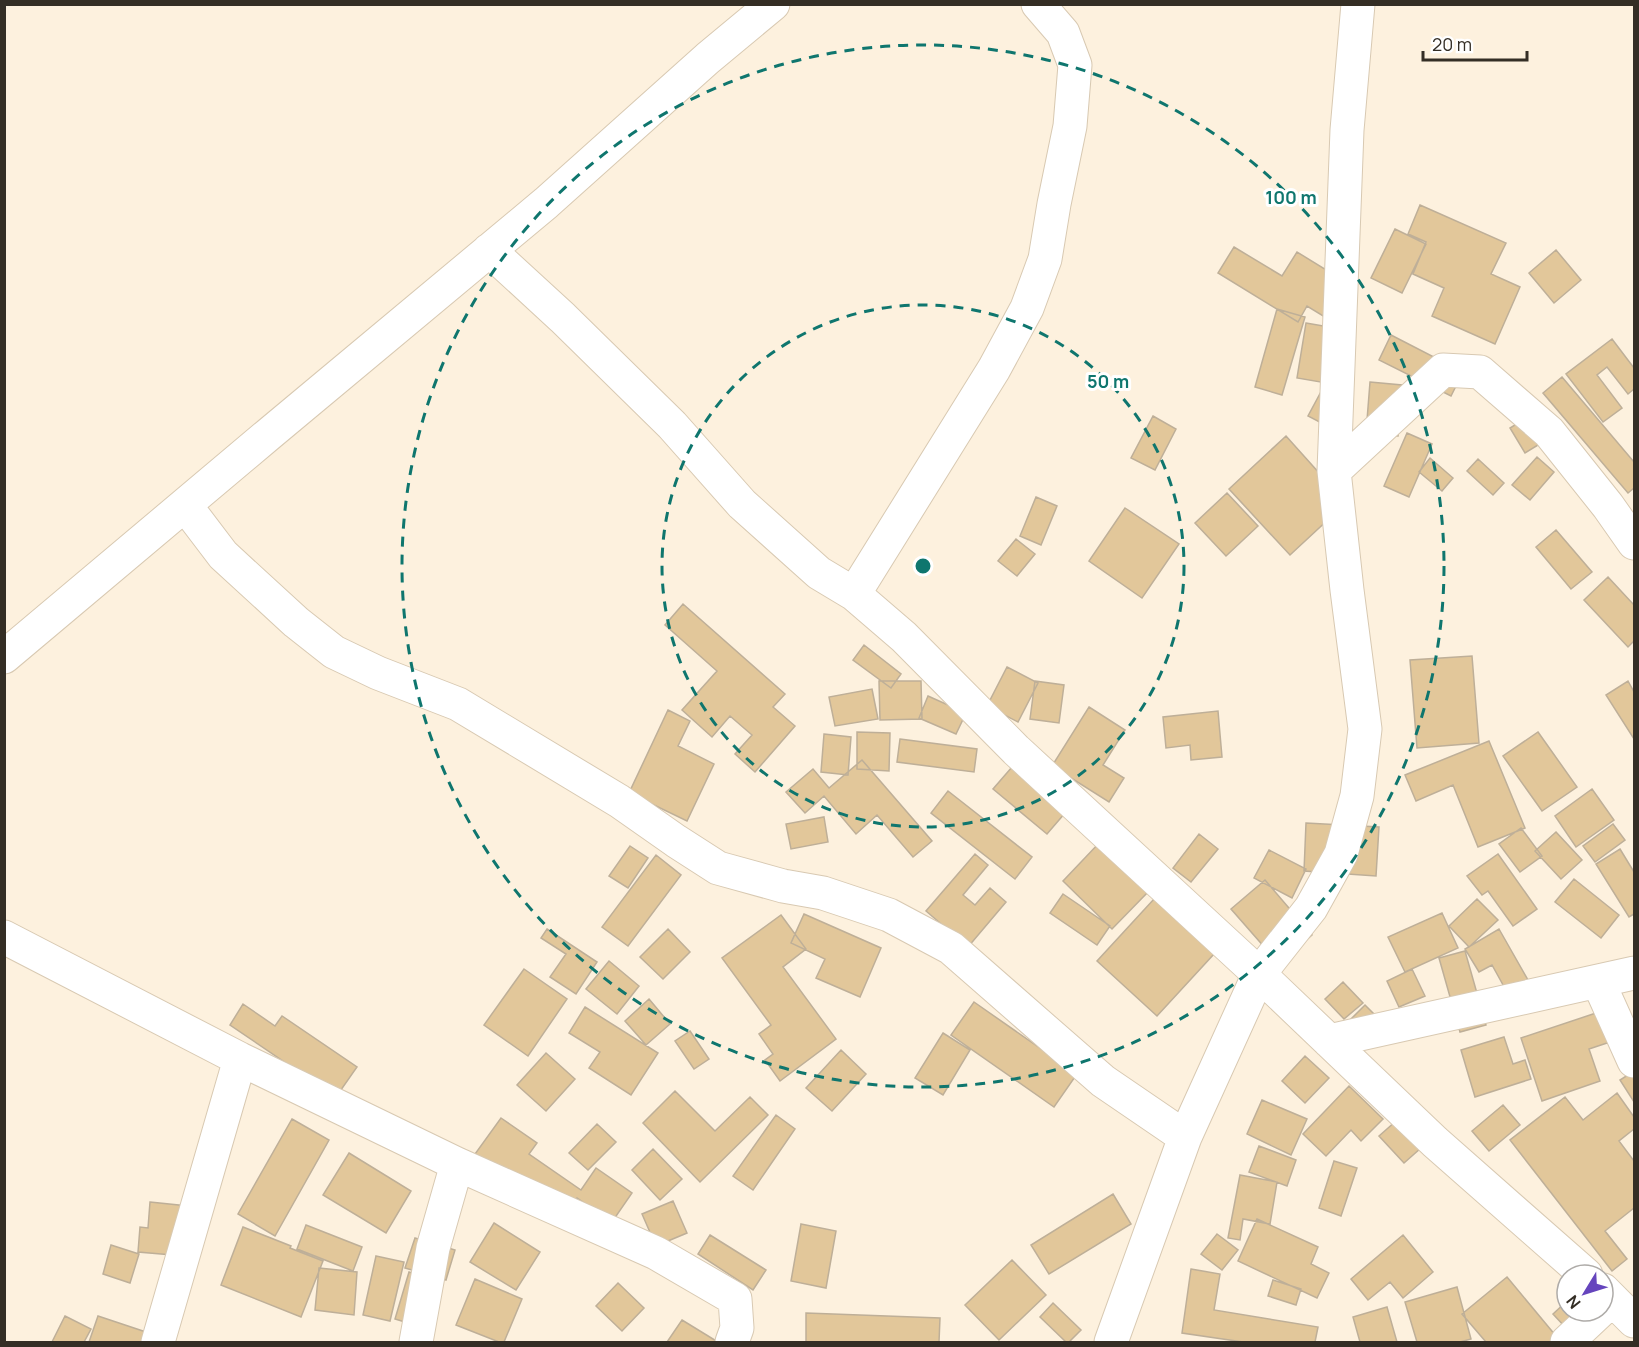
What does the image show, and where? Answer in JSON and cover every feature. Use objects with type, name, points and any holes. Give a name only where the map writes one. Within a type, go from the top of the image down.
[{"type":"street","points":[[4,657],[554,196],[708,58],[773,4]]},
{"type":"street","points":[[854,594],[994,369],[1027,308],[1045,259],[1070,126],[1075,65],[1063,33],[1038,4]]},
{"type":"street","points":[[1111,1342],[1185,1137],[1259,974],[1311,908],[1341,854],[1357,796],[1365,729],[1334,471],[1347,130],[1358,4]]},
{"type":"street","points":[[489,250],[563,318],[672,425],[742,504],[819,573],[854,594],[904,637],[1016,750],[1259,974],[1435,1142],[1572,1263]]},
{"type":"street","points":[[1334,471],[1443,370],[1480,372],[1549,432],[1635,543]]},
{"type":"street","points":[[185,505],[223,555],[296,622],[334,652],[378,673],[458,705],[619,801],[718,867],[783,886],[823,892],[889,915],[951,948],[1103,1081],[1185,1137]]},
{"type":"street","points":[[4,937],[240,1059],[457,1164],[656,1253],[735,1299],[737,1328],[732,1342]]},
{"type":"street","points":[[1329,1041],[1635,973]]},
{"type":"street","points":[[1598,981],[1635,1061]]},
{"type":"street","points":[[158,1342],[240,1059]]},
{"type":"street","points":[[416,1342],[433,1248],[457,1164]]},
{"type":"street","points":[[1567,1342],[1590,1323]]},
{"type":"building","points":[[1420,205],[1506,243],[1491,274],[1520,287],[1495,344],[1432,316],[1444,288],[1413,274],[1426,242],[1408,234]]},
{"type":"building","points":[[1395,229],[1426,244],[1402,293],[1371,278]]},
{"type":"building","points":[[1234,247],[1282,276],[1297,252],[1354,287],[1333,322],[1307,306],[1298,322],[1218,273]]},
{"type":"building","points":[[1556,250],[1581,280],[1554,303],[1529,273]]},
{"type":"building","points":[[1277,309],[1305,317],[1282,395],[1255,387]]},
{"type":"building","points":[[1306,323],[1347,330],[1338,385],[1297,378]]},
{"type":"building","points":[[1391,335],[1463,372],[1451,396],[1379,360]]},
{"type":"building","points":[[1612,339],[1634,368],[1634,389],[1628,394],[1607,367],[1597,375],[1622,408],[1603,422],[1566,374]]},
{"type":"building","points":[[1562,377],[1634,462],[1634,488],[1628,493],[1543,393]]},
{"type":"building","points":[[1370,382],[1402,385],[1398,436],[1366,433]]},
{"type":"building","points":[[1323,388],[1329,427],[1308,416]]},
{"type":"building","points":[[1153,416],[1176,429],[1155,470],[1131,458]]},
{"type":"building","points":[[1528,417],[1543,442],[1525,453],[1510,428]]},
{"type":"building","points":[[1407,433],[1432,444],[1409,497],[1384,486]]},
{"type":"building","points":[[1286,436],[1346,503],[1290,555],[1229,489]]},
{"type":"building","points":[[1537,457],[1554,472],[1530,500],[1512,485]]},
{"type":"building","points":[[1430,458],[1453,478],[1442,491],[1419,472]]},
{"type":"building","points":[[1478,459],[1504,483],[1493,495],[1467,471]]},
{"type":"building","points":[[1227,493],[1258,526],[1226,556],[1195,523]]},
{"type":"building","points":[[1036,497],[1057,506],[1041,545],[1020,536]]},
{"type":"building","points":[[1125,508],[1179,544],[1142,598],[1089,561]]},
{"type":"building","points":[[1556,530],[1592,572],[1571,589],[1536,547]]},
{"type":"building","points":[[1016,539],[1035,554],[1017,576],[998,561]]},
{"type":"building","points":[[1608,577],[1634,605],[1634,641],[1628,647],[1584,600]]},
{"type":"building","points":[[683,604],[785,694],[773,707],[795,726],[755,772],[735,754],[752,735],[730,716],[712,737],[682,710],[717,671],[665,625]]},
{"type":"building","points":[[864,645],[901,674],[891,688],[853,660]]},
{"type":"building","points":[[1472,656],[1479,743],[1417,748],[1410,660]]},
{"type":"building","points":[[1007,667],[1038,683],[1018,722],[987,706]]},
{"type":"building","points":[[879,681],[921,681],[922,719],[880,720]]},
{"type":"building","points":[[1035,681],[1064,685],[1059,723],[1030,719]]},
{"type":"building","points":[[1628,681],[1634,692],[1634,739],[1606,695]]},
{"type":"building","points":[[872,689],[878,719],[835,726],[829,697]]},
{"type":"building","points":[[928,696],[966,713],[956,734],[919,718]]},
{"type":"building","points":[[1089,707],[1125,730],[1103,765],[1124,778],[1109,802],[1052,766]]},
{"type":"building","points":[[668,710],[690,721],[678,746],[714,764],[687,821],[629,793]]},
{"type":"building","points":[[1218,711],[1222,757],[1191,760],[1190,745],[1166,748],[1163,717]]},
{"type":"building","points":[[857,732],[890,733],[889,771],[857,769]]},
{"type":"building","points":[[1538,732],[1577,787],[1542,811],[1503,756]]},
{"type":"building","points":[[824,734],[851,737],[848,775],[821,772]]},
{"type":"building","points":[[900,739],[977,749],[974,772],[897,762]]},
{"type":"building","points":[[1489,741],[1525,828],[1478,847],[1453,785],[1416,801],[1405,775]]},
{"type":"building","points":[[862,760],[932,841],[913,857],[877,815],[856,834],[824,796],[805,813],[786,792],[813,769],[829,788]]},
{"type":"building","points":[[1012,767],[1065,813],[1047,834],[993,789]]},
{"type":"building","points":[[1592,789],[1614,820],[1576,847],[1555,816]]},
{"type":"building","points":[[948,791],[1032,857],[1015,879],[931,813]]},
{"type":"building","points":[[824,817],[828,842],[791,849],[786,824]]},
{"type":"building","points":[[1306,823],[1379,827],[1376,876],[1304,871]]},
{"type":"building","points":[[1613,824],[1625,840],[1595,862],[1583,846]]},
{"type":"building","points":[[1521,828],[1542,856],[1520,872],[1499,844]]},
{"type":"building","points":[[1556,832],[1582,860],[1561,879],[1535,851]]},
{"type":"building","points":[[1199,834],[1218,849],[1191,882],[1173,868]]},
{"type":"building","points":[[1100,842],[1149,891],[1112,929],[1063,881]]},
{"type":"building","points":[[630,846],[648,858],[628,888],[609,876]]},
{"type":"building","points":[[1620,849],[1634,872],[1634,914],[1629,917],[1596,864]]},
{"type":"building","points":[[1269,850],[1306,869],[1292,898],[1254,878]]},
{"type":"building","points":[[975,854],[988,865],[963,895],[975,905],[990,888],[1006,902],[968,947],[926,911]]},
{"type":"building","points":[[1498,854],[1537,909],[1513,926],[1488,891],[1482,895],[1467,876]]},
{"type":"building","points":[[656,855],[681,875],[628,946],[602,927]]},
{"type":"building","points":[[1574,879],[1619,915],[1601,938],[1555,902]]},
{"type":"building","points":[[1265,880],[1312,935],[1279,964],[1231,909]]},
{"type":"building","points":[[1063,894],[1110,926],[1097,945],[1050,913]]},
{"type":"building","points":[[1154,899],[1214,954],[1157,1016],[1097,961]]},
{"type":"building","points":[[1477,899],[1498,920],[1469,947],[1449,926]]},
{"type":"building","points":[[1442,913],[1458,948],[1405,972],[1388,937]]},
{"type":"building","points":[[804,914],[881,948],[860,997],[816,978],[825,959],[791,943]]},
{"type":"building","points":[[781,915],[806,949],[783,967],[836,1039],[780,1081],[765,1060],[773,1054],[759,1034],[771,1025],[722,958]]},
{"type":"building","points":[[547,929],[597,962],[576,994],[550,977],[566,954],[541,938]]},
{"type":"building","points":[[668,929],[690,952],[663,979],[640,957]]},
{"type":"building","points":[[1499,929],[1528,980],[1507,992],[1492,965],[1479,972],[1465,949]]},
{"type":"building","points":[[1465,951],[1486,1025],[1460,1032],[1439,958]]},
{"type":"building","points":[[609,961],[639,986],[617,1014],[586,989]]},
{"type":"building","points":[[524,969],[567,999],[528,1056],[484,1025]]},
{"type":"building","points":[[1412,969],[1425,996],[1399,1007],[1387,981]]},
{"type":"building","points":[[1343,982],[1363,1003],[1344,1019],[1325,999]]},
{"type":"building","points":[[649,999],[670,1024],[646,1045],[625,1021]]},
{"type":"building","points":[[974,1002],[1077,1074],[1054,1107],[951,1035]]},
{"type":"building","points":[[243,1004],[275,1026],[282,1016],[357,1067],[336,1097],[230,1025]]},
{"type":"building","points":[[1365,1005],[1383,1023],[1350,1020]]},
{"type":"building","points":[[1617,1006],[1628,1036],[1589,1049],[1600,1081],[1542,1101],[1521,1038]]},
{"type":"building","points":[[585,1007],[658,1053],[631,1095],[589,1068],[600,1052],[569,1033]]},
{"type":"building","points":[[690,1031],[709,1059],[694,1069],[675,1041]]},
{"type":"building","points":[[943,1033],[970,1050],[943,1095],[915,1078]]},
{"type":"building","points":[[1504,1037],[1513,1064],[1525,1060],[1531,1079],[1475,1097],[1461,1050]]},
{"type":"building","points":[[841,1050],[866,1074],[832,1111],[806,1088]]},
{"type":"building","points":[[546,1053],[575,1079],[546,1111],[517,1085]]},
{"type":"building","points":[[1305,1056],[1329,1078],[1305,1103],[1282,1081]]},
{"type":"building","points":[[1634,1071],[1634,1102],[1620,1080]]},
{"type":"building","points":[[1349,1086],[1383,1119],[1361,1141],[1351,1130],[1326,1156],[1303,1134]]},
{"type":"building","points":[[675,1091],[715,1131],[750,1097],[768,1115],[700,1182],[643,1123]]},
{"type":"building","points":[[1617,1093],[1634,1117],[1634,1129],[1619,1141],[1634,1161],[1634,1208],[1605,1231],[1627,1259],[1615,1269],[1615,1263],[1606,1263],[1510,1140],[1565,1097],[1583,1120]]},
{"type":"building","points":[[1262,1100],[1307,1119],[1291,1155],[1247,1134]]},
{"type":"building","points":[[1503,1105],[1520,1125],[1489,1151],[1472,1131]]},
{"type":"building","points":[[776,1115],[795,1129],[753,1190],[733,1176]]},
{"type":"building","points":[[501,1118],[537,1143],[529,1154],[581,1190],[596,1168],[632,1193],[612,1222],[577,1198],[564,1216],[475,1154]]},
{"type":"building","points":[[292,1119],[329,1140],[275,1236],[238,1214]]},
{"type":"building","points":[[1396,1121],[1421,1148],[1404,1163],[1379,1136]]},
{"type":"building","points":[[597,1124],[616,1142],[588,1170],[569,1153]]},
{"type":"building","points":[[1259,1146],[1296,1160],[1287,1186],[1249,1172]]},
{"type":"building","points":[[653,1149],[682,1179],[660,1200],[632,1170]]},
{"type":"building","points":[[349,1153],[411,1191],[386,1233],[323,1195]]},
{"type":"building","points":[[1334,1161],[1357,1168],[1341,1216],[1319,1208]]},
{"type":"building","points":[[1240,1175],[1277,1182],[1270,1224],[1243,1219],[1240,1240],[1228,1238]]},
{"type":"building","points":[[1113,1194],[1131,1224],[1049,1274],[1031,1245]]},
{"type":"building","points":[[673,1201],[687,1233],[656,1246],[642,1214]]},
{"type":"building","points":[[150,1202],[188,1206],[184,1256],[138,1252],[140,1227],[148,1228]]},
{"type":"building","points":[[1257,1219],[1318,1247],[1311,1264],[1329,1273],[1317,1298],[1238,1261]]},
{"type":"building","points":[[494,1223],[540,1252],[516,1290],[470,1262]]},
{"type":"building","points":[[801,1224],[836,1231],[826,1288],[791,1281]]},
{"type":"building","points":[[306,1225],[362,1247],[353,1271],[297,1249]]},
{"type":"building","points":[[243,1227],[323,1261],[301,1317],[221,1285]]},
{"type":"building","points":[[1217,1234],[1238,1250],[1222,1270],[1201,1254]]},
{"type":"building","points":[[710,1235],[766,1270],[753,1290],[698,1254]]},
{"type":"building","points":[[1403,1235],[1433,1272],[1403,1298],[1390,1282],[1368,1300],[1351,1279]]},
{"type":"building","points":[[415,1238],[455,1250],[446,1280],[405,1268]]},
{"type":"building","points":[[111,1245],[139,1254],[130,1283],[103,1274]]},
{"type":"building","points":[[376,1256],[404,1262],[390,1321],[363,1315]]},
{"type":"building","points":[[1012,1260],[1046,1295],[999,1340],[965,1305]]},
{"type":"building","points":[[319,1268],[357,1272],[354,1315],[315,1310]]},
{"type":"building","points":[[1191,1269],[1220,1274],[1214,1310],[1318,1327],[1315,1342],[1243,1342],[1182,1333]]},
{"type":"building","points":[[409,1272],[443,1283],[428,1329],[395,1319]]},
{"type":"building","points":[[1507,1277],[1561,1342],[1486,1342],[1462,1314]]},
{"type":"building","points":[[475,1279],[522,1299],[504,1342],[456,1325]]},
{"type":"building","points":[[1273,1280],[1301,1289],[1296,1305],[1268,1296]]},
{"type":"building","points":[[618,1283],[644,1308],[622,1331],[596,1306]]},
{"type":"building","points":[[1457,1287],[1471,1339],[1460,1342],[1417,1342],[1405,1302]]},
{"type":"building","points":[[1053,1303],[1081,1330],[1069,1342],[1066,1342],[1040,1317]]},
{"type":"building","points":[[1387,1307],[1397,1342],[1360,1342],[1353,1317]]},
{"type":"building","points":[[806,1313],[940,1318],[939,1342],[806,1342]]},
{"type":"building","points":[[65,1316],[91,1329],[84,1342],[52,1342]]},
{"type":"building","points":[[98,1316],[161,1337],[159,1342],[89,1342]]},
{"type":"building","points":[[682,1320],[718,1342],[667,1342]]},
{"type":"building","points":[[1561,1323],[1590,1323],[1579,1342]]}]
